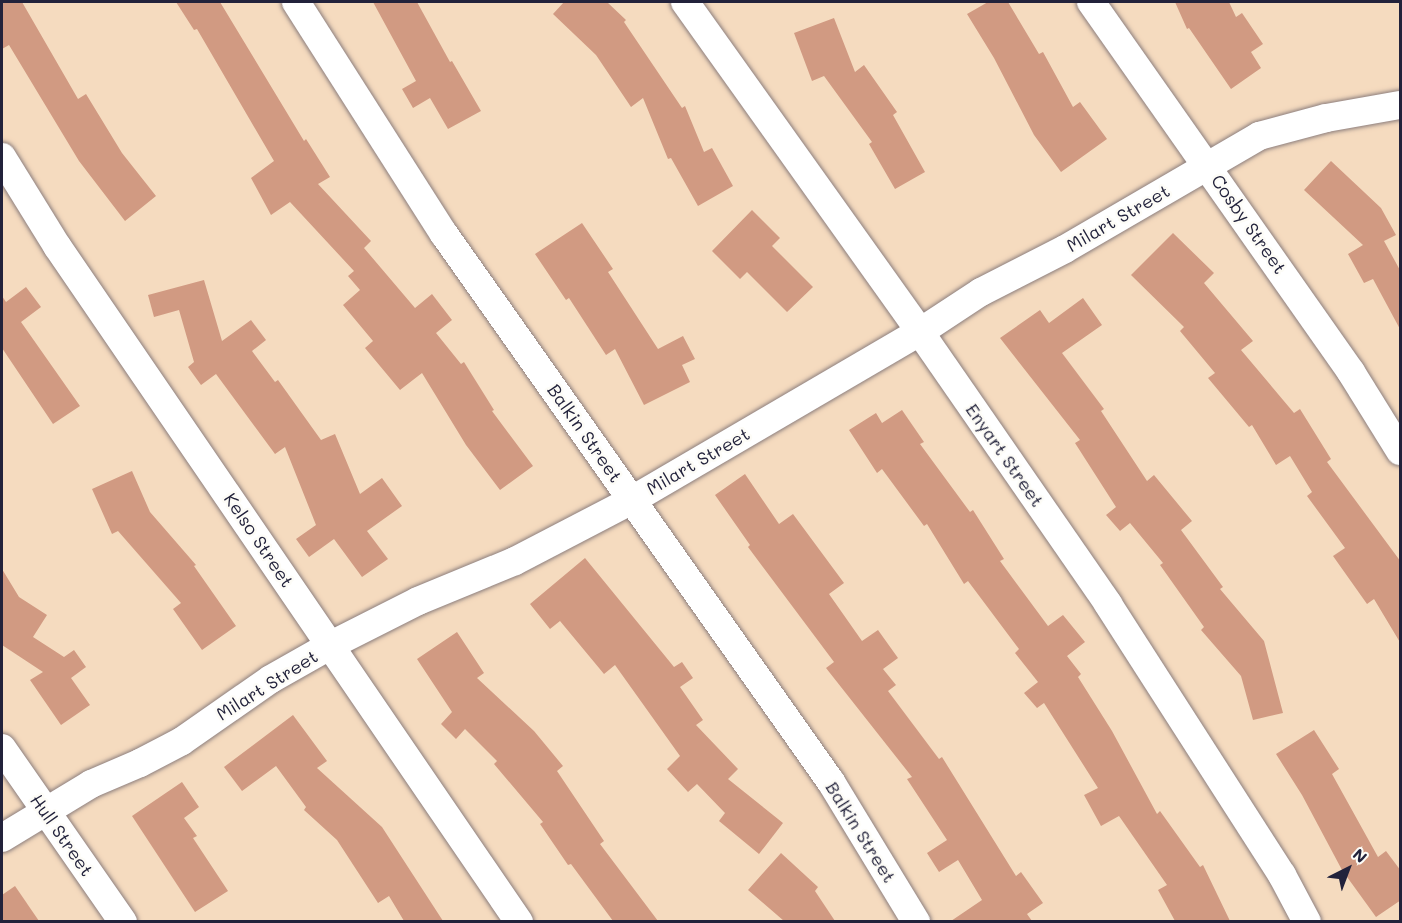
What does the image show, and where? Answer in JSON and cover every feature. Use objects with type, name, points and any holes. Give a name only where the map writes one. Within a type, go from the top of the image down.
[{"type":"street","name":"Balkin Street","points":[[296,2],[444,234],[831,782],[916,921]]},
{"type":"street","name":"Enyart Street","points":[[685,2],[920,332],[1108,604],[1282,875],[1307,921]]},
{"type":"street","name":"Cosby Street","points":[[1091,2],[1208,165],[1351,372],[1401,451]]},
{"type":"street","name":"Milart Street","points":[[2,838],[91,784],[140,763],[182,741],[271,679],[331,645],[418,601],[515,561],[632,500],[920,332],[981,292],[1065,249],[1260,136],[1316,120],[1401,105]]},
{"type":"street","name":"Kelso Street","points":[[2,157],[57,246],[519,921]]},
{"type":"street","name":"Hull Street","points":[[2,748],[123,921]]},
{"type":"building","points":[[2,2],[22,2],[78,99],[86,94],[122,153],[156,196],[125,221],[79,161],[9,45],[2,49]]},
{"type":"building","points":[[176,2],[220,2],[304,141],[306,139],[330,177],[318,184],[371,241],[364,248],[415,308],[432,294],[452,320],[436,333],[461,364],[464,362],[494,410],[492,411],[533,466],[500,490],[466,445],[422,373],[400,390],[365,348],[373,341],[343,305],[360,290],[348,276],[354,271],[290,202],[271,215],[251,178],[274,161],[197,29],[194,30]]},
{"type":"building","points":[[373,2],[417,2],[450,62],[452,61],[481,111],[448,129],[430,98],[413,108],[402,89],[416,81]]},
{"type":"building","points":[[564,2],[607,2],[626,20],[624,22],[682,108],[685,106],[704,152],[712,148],[733,186],[698,206],[671,158],[668,159],[643,98],[631,107],[596,55],[553,14]]},
{"type":"building","points":[[988,2],[1008,2],[1039,54],[1043,52],[1073,107],[1080,102],[1107,139],[1061,172],[1034,135],[994,58],[967,14]]},
{"type":"building","points":[[1175,2],[1229,2],[1236,17],[1242,13],[1263,44],[1251,52],[1261,68],[1231,89],[1189,28],[1187,29]]},
{"type":"building","points":[[834,18],[855,72],[864,65],[897,112],[893,115],[925,172],[895,189],[869,144],[872,142],[824,76],[812,81],[794,33]]},
{"type":"building","points":[[1331,161],[1381,208],[1396,235],[1384,241],[1401,272],[1401,331],[1373,279],[1364,283],[1348,254],[1363,245],[1304,190]]},
{"type":"building","points":[[752,210],[780,238],[772,246],[813,287],[787,312],[747,272],[740,279],[712,251]]},
{"type":"building","points":[[582,223],[613,269],[608,272],[658,349],[683,336],[695,359],[682,365],[690,382],[644,405],[615,349],[606,355],[569,298],[566,300],[535,254]]},
{"type":"building","points":[[1173,233],[1214,273],[1204,283],[1253,341],[1241,350],[1294,413],[1300,409],[1331,459],[1327,462],[1401,562],[1401,644],[1374,599],[1367,604],[1333,556],[1345,548],[1307,496],[1312,492],[1290,456],[1276,465],[1252,425],[1249,427],[1208,378],[1215,373],[1180,331],[1184,327],[1131,275]]},
{"type":"building","points":[[204,280],[222,341],[251,320],[266,340],[252,351],[275,382],[278,380],[321,440],[335,434],[360,494],[382,478],[402,506],[367,531],[388,559],[362,577],[334,539],[309,557],[296,539],[316,525],[285,447],[275,454],[216,374],[201,385],[188,367],[194,362],[179,310],[154,317],[148,295]]},
{"type":"building","points":[[26,287],[41,307],[21,322],[80,406],[53,424],[2,348],[2,296],[6,302]]},
{"type":"building","points":[[1083,298],[1102,325],[1062,353],[1104,409],[1101,411],[1147,481],[1154,475],[1192,521],[1181,530],[1223,587],[1220,589],[1264,641],[1283,713],[1253,720],[1241,676],[1201,630],[1204,627],[1160,565],[1163,563],[1130,523],[1120,531],[1106,515],[1116,507],[1075,443],[1080,440],[1000,338],[1040,310],[1049,323]]},
{"type":"building","points":[[902,410],[924,442],[920,444],[970,512],[973,510],[1004,559],[1000,561],[1048,626],[1063,615],[1085,642],[1067,656],[1081,674],[1078,677],[1112,731],[1157,814],[1160,811],[1200,867],[1203,865],[1230,921],[1175,921],[1158,890],[1167,885],[1119,816],[1101,826],[1084,795],[1098,788],[1044,703],[1037,708],[1024,693],[1038,682],[1015,653],[1019,649],[968,581],[964,584],[927,524],[924,526],[882,469],[877,473],[849,430],[876,413],[882,423]]},
{"type":"building","points":[[132,471],[150,512],[196,565],[194,566],[236,626],[202,650],[173,609],[181,603],[118,531],[112,534],[92,489]]},
{"type":"building","points":[[745,474],[779,524],[793,514],[844,583],[829,594],[862,641],[878,630],[898,658],[883,669],[896,685],[888,691],[939,759],[942,757],[1016,876],[1021,872],[1043,903],[1027,914],[1032,921],[951,921],[982,900],[958,860],[939,872],[927,853],[947,840],[907,779],[912,777],[826,668],[834,662],[748,547],[750,545],[715,495]]},
{"type":"building","points":[[585,558],[674,667],[682,662],[693,678],[680,687],[703,720],[696,725],[738,769],[728,779],[783,823],[759,854],[719,821],[725,813],[697,784],[688,792],[667,769],[680,756],[615,665],[604,674],[560,621],[550,629],[530,604]]},
{"type":"building","points":[[2,569],[19,597],[47,615],[33,637],[64,657],[74,650],[86,667],[71,678],[90,705],[61,725],[30,680],[43,672],[2,645]]},
{"type":"building","points":[[457,632],[484,673],[477,678],[534,731],[563,766],[557,771],[604,841],[600,844],[658,921],[613,921],[571,864],[568,865],[540,824],[543,822],[494,764],[497,761],[465,729],[456,739],[441,724],[452,712],[417,659]]},
{"type":"building","points":[[293,715],[327,761],[317,768],[382,827],[443,921],[404,921],[389,896],[378,903],[337,840],[304,810],[306,807],[276,766],[242,791],[224,767]]},
{"type":"building","points":[[1314,730],[1339,769],[1332,774],[1378,857],[1386,851],[1401,871],[1401,900],[1376,917],[1342,870],[1302,795],[1276,754]]},
{"type":"building","points":[[182,782],[199,807],[184,818],[197,836],[193,838],[228,891],[195,912],[132,816]]},
{"type":"building","points":[[781,853],[818,887],[815,891],[835,921],[784,921],[748,890]]},
{"type":"building","points":[[15,886],[39,921],[2,921],[2,895]]}]
